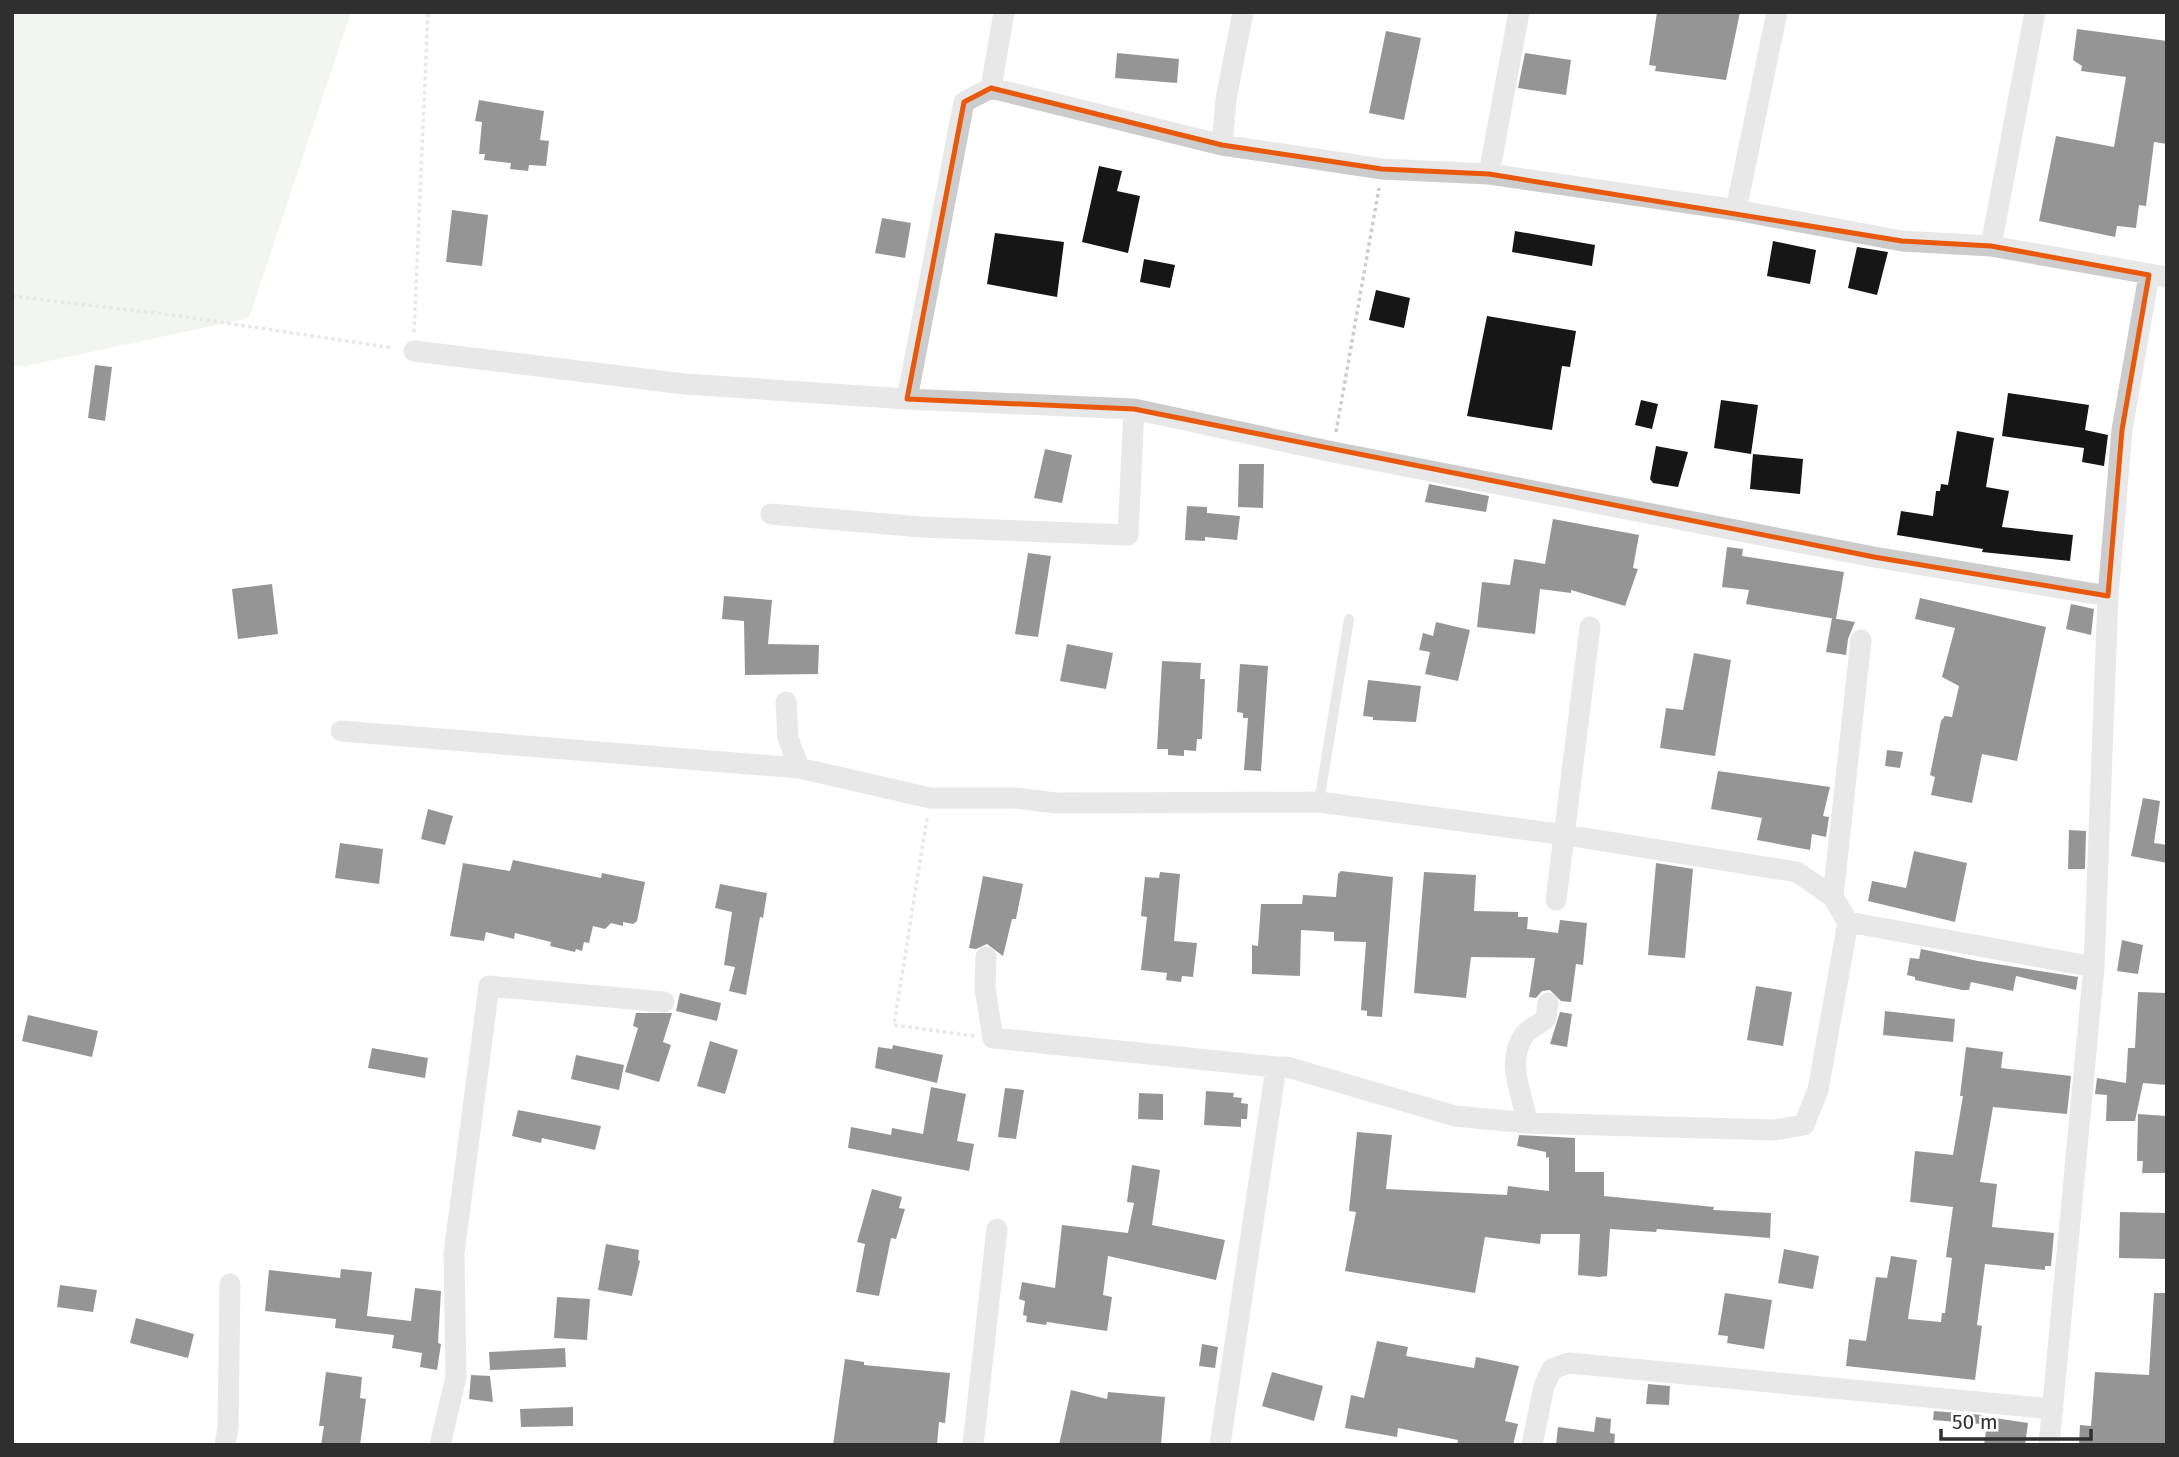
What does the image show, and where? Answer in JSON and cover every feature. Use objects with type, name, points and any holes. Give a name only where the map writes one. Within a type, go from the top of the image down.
[{"type":"street","points":[[991,88],[1004,12]]},
{"type":"street","points":[[1222,145],[1226,99],[1243,12]]},
{"type":"street","points":[[1489,174],[1519,12]]},
{"type":"street","points":[[1735,210],[1777,12]]},
{"type":"street","points":[[1991,246],[2035,12]]},
{"type":"street","points":[[907,399],[964,102],[991,88],[1222,145],[1382,169],[1489,174],[1735,210],[1902,240],[1991,246],[2158,276],[2122,430],[2108,596],[2094,967],[2049,1445]]},
{"type":"street","points":[[414,351],[685,384],[907,399],[1134,409],[1333,452],[1874,557],[2108,596]]},
{"type":"street","points":[[771,514],[921,527],[1128,535],[1134,409]]},
{"type":"street","points":[[1556,900],[1590,627]]},
{"type":"street","points":[[1833,897],[1861,640]]},
{"type":"street","points":[[786,702],[788,738],[799,768]]},
{"type":"street","points":[[341,731],[799,768],[930,798],[1015,798],[1056,803],[1319,802],[1566,835],[1797,872],[1833,897],[1848,922],[1818,1090],[1804,1125],[1774,1130],[1527,1123],[1455,1116],[1287,1067],[993,1038],[985,988],[986,957]]},
{"type":"street","points":[[1848,922],[2094,967]]},
{"type":"street","points":[[440,1445],[456,1377],[454,1253],[489,986],[664,1002]]},
{"type":"street","points":[[1527,1123],[1524,1099],[1515,1072],[1517,1054],[1523,1037],[1546,1018],[1548,1003]]},
{"type":"street","points":[[1220,1445],[1276,1067]]},
{"type":"street","points":[[973,1445],[997,1229]]},
{"type":"street","points":[[225,1445],[228,1428],[230,1284]]},
{"type":"street","points":[[1532,1445],[1544,1386],[1552,1369],[1569,1363],[2053,1409]]},
{"type":"lane","points":[[1319,802],[1349,619]]},
{"type":"path","points":[[12,296],[180,316],[414,351],[428,12]]},
{"type":"path","points":[[1333,452],[1382,169]]},
{"type":"path","points":[[930,798],[894,1025],[993,1038]]},
{"type":"highlighted area","points":[[991,88],[1222,145],[1382,169],[1489,174],[1902,241],[1991,246],[2149,275],[2122,430],[2108,596],[1874,557],[1134,409],[907,399],[964,102]]},
{"type":"green space","points":[[12,12],[351,12],[249,318],[26,366],[12,366]]},
{"type":"building","points":[[1657,12],[1740,12],[1726,80],[1655,71],[1656,66],[1649,65]]},
{"type":"building","points":[[2077,29],[2167,41],[2167,144],[2154,142],[2146,206],[2139,205],[2136,228],[2117,226],[2115,237],[2039,221],[2056,136],[2114,147],[2126,77],[2081,71],[2082,66],[2073,60]]},
{"type":"building","points":[[1386,31],[1421,38],[1404,120],[1369,113]]},
{"type":"building","points":[[1117,53],[1179,59],[1177,83],[1115,78]]},
{"type":"building","points":[[1525,53],[1571,60],[1566,95],[1518,88]]},
{"type":"building","points":[[479,100],[544,111],[540,140],[549,141],[546,166],[529,165],[528,171],[510,169],[511,163],[484,160],[485,154],[479,154],[482,122],[475,121]]},
{"type":"building","points":[[1099,166],[1122,171],[1117,191],[1140,196],[1128,253],[1082,242]]},
{"type":"building","points":[[452,210],[488,215],[482,266],[446,262]]},
{"type":"building","points":[[882,218],[911,223],[905,258],[875,253]]},
{"type":"building","points":[[1515,231],[1595,245],[1592,266],[1512,252]]},
{"type":"building","points":[[995,233],[1064,242],[1057,297],[987,284]]},
{"type":"building","points":[[1773,241],[1816,250],[1810,284],[1767,276]]},
{"type":"building","points":[[1857,247],[1888,252],[1877,295],[1848,288]]},
{"type":"building","points":[[1144,259],[1175,265],[1170,288],[1140,282]]},
{"type":"building","points":[[1376,290],[1410,298],[1404,328],[1369,320]]},
{"type":"building","points":[[1487,316],[1576,331],[1570,367],[1562,366],[1552,430],[1467,416]]},
{"type":"building","points":[[95,365],[112,367],[105,421],[88,418]]},
{"type":"building","points":[[2008,393],[2089,405],[2085,430],[2108,435],[2104,466],[2082,462],[2084,448],[2002,436]]},
{"type":"building","points":[[1641,400],[1658,404],[1652,429],[1635,425]]},
{"type":"building","points":[[1721,400],[1758,405],[1751,454],[1714,448]]},
{"type":"building","points":[[1957,431],[1994,438],[1986,487],[2009,491],[2002,527],[2073,535],[2070,561],[1982,552],[1983,549],[1897,535],[1901,511],[1933,516],[1936,491],[1940,491],[1941,484],[1948,485]]},
{"type":"building","points":[[1656,446],[1688,452],[1678,487],[1653,483],[1650,479]]},
{"type":"building","points":[[1045,449],[1072,455],[1062,503],[1034,498]]},
{"type":"building","points":[[1753,454],[1803,459],[1800,494],[1750,489]]},
{"type":"building","points":[[1239,464],[1264,464],[1263,508],[1238,507]]},
{"type":"building","points":[[1429,484],[1489,496],[1486,512],[1425,502]]},
{"type":"building","points":[[1187,506],[1207,507],[1207,513],[1240,516],[1237,540],[1205,537],[1205,541],[1185,540]]},
{"type":"building","points":[[1553,519],[1639,535],[1633,568],[1638,569],[1625,606],[1571,590],[1571,593],[1540,589],[1535,634],[1477,627],[1482,582],[1510,585],[1514,559],[1545,564]]},
{"type":"building","points":[[1727,547],[1743,549],[1742,556],[1844,572],[1836,619],[1746,604],[1749,590],[1722,587]]},
{"type":"building","points":[[1028,553],[1051,556],[1038,637],[1015,634]]},
{"type":"building","points":[[272,584],[278,634],[238,639],[232,589]]},
{"type":"building","points":[[724,596],[772,600],[768,644],[819,645],[818,674],[745,675],[744,621],[722,619]]},
{"type":"building","points":[[1920,598],[2046,627],[2017,761],[1982,754],[1972,803],[1931,795],[1935,777],[1930,775],[1941,721],[1945,716],[1952,717],[1959,686],[1942,677],[1955,628],[1915,619]]},
{"type":"building","points":[[2071,604],[2094,609],[2091,635],[2066,629]]},
{"type":"building","points":[[1832,618],[1855,622],[1848,639],[1846,655],[1826,652]]},
{"type":"building","points":[[1436,622],[1470,630],[1458,681],[1425,674],[1430,652],[1419,650],[1423,633],[1433,636]]},
{"type":"building","points":[[1067,644],[1113,653],[1106,689],[1060,681]]},
{"type":"building","points":[[1694,653],[1731,660],[1715,756],[1660,748],[1666,708],[1683,710]]},
{"type":"building","points":[[1162,661],[1201,663],[1200,679],[1205,679],[1202,739],[1197,739],[1196,751],[1184,750],[1184,756],[1168,755],[1168,749],[1157,749]]},
{"type":"building","points":[[1240,664],[1268,666],[1261,771],[1244,770],[1248,718],[1243,718],[1243,713],[1237,712]]},
{"type":"building","points":[[1368,680],[1421,686],[1416,722],[1373,720],[1373,717],[1363,716]]},
{"type":"building","points":[[1887,750],[1903,752],[1900,768],[1885,766]]},
{"type":"building","points":[[1718,771],[1830,787],[1823,816],[1829,817],[1826,837],[1812,834],[1810,850],[1757,840],[1762,818],[1711,809]]},
{"type":"building","points":[[2143,798],[2160,801],[2154,843],[2167,845],[2167,863],[2131,856]]},
{"type":"building","points":[[428,809],[453,816],[445,845],[421,839]]},
{"type":"building","points":[[2069,830],[2086,831],[2085,869],[2068,869]]},
{"type":"building","points":[[340,843],[383,849],[379,884],[335,878]]},
{"type":"building","points":[[1914,851],[1967,863],[1955,922],[1868,901],[1872,881],[1906,888]]},
{"type":"building","points":[[513,860],[601,878],[602,873],[645,882],[637,921],[633,924],[623,922],[623,926],[611,923],[605,929],[593,926],[589,943],[584,942],[582,951],[576,949],[575,952],[550,946],[551,942],[515,933],[514,939],[486,932],[484,941],[450,936],[463,863],[510,871]]},
{"type":"building","points":[[1656,863],[1693,869],[1685,958],[1648,955]]},
{"type":"building","points":[[1341,871],[1393,877],[1382,1017],[1367,1016],[1367,1011],[1361,1010],[1366,942],[1334,941],[1334,932],[1301,930],[1300,976],[1252,974],[1252,945],[1258,946],[1261,904],[1302,904],[1303,895],[1336,897],[1338,874]]},
{"type":"building","points":[[1160,872],[1180,874],[1174,941],[1197,943],[1193,977],[1182,976],[1181,982],[1166,980],[1167,973],[1141,970],[1147,917],[1141,916],[1145,877],[1159,878]]},
{"type":"building","points":[[1424,872],[1476,875],[1474,911],[1518,912],[1518,917],[1528,917],[1527,929],[1558,933],[1560,920],[1587,923],[1583,965],[1576,964],[1571,1002],[1561,1001],[1550,990],[1542,991],[1536,998],[1529,997],[1535,958],[1471,957],[1466,998],[1414,993]]},
{"type":"building","points":[[983,876],[1023,884],[1016,919],[1012,919],[1003,956],[987,944],[976,949],[969,948]]},
{"type":"building","points":[[720,884],[767,893],[746,995],[729,991],[735,967],[724,965],[732,912],[715,908]]},
{"type":"building","points":[[2122,940],[2143,945],[2138,974],[2117,971]]},
{"type":"building","points":[[1921,949],[2078,977],[2076,990],[2016,976],[2013,991],[1971,982],[1969,990],[1962,990],[1915,980],[1915,977],[1907,975],[1910,958],[1919,959]]},
{"type":"building","points":[[1756,986],[1792,992],[1783,1046],[1747,1040]]},
{"type":"building","points":[[2138,992],[2167,993],[2167,1085],[2143,1083],[2135,1121],[2106,1121],[2107,1095],[2095,1094],[2097,1078],[2126,1083],[2128,1048],[2135,1048]]},
{"type":"building","points":[[680,993],[721,1003],[717,1021],[676,1011]]},
{"type":"building","points":[[1885,1011],[1955,1019],[1953,1042],[1883,1035]]},
{"type":"building","points":[[1560,1012],[1572,1014],[1567,1047],[1550,1044]]},
{"type":"building","points":[[636,1013],[672,1013],[663,1042],[671,1045],[659,1082],[625,1072],[638,1028],[633,1026]]},
{"type":"building","points":[[28,1015],[98,1031],[92,1057],[22,1041]]},
{"type":"building","points":[[710,1041],[738,1050],[725,1094],[697,1086]]},
{"type":"building","points":[[893,1045],[943,1055],[937,1083],[875,1068],[878,1047],[892,1049]]},
{"type":"building","points":[[1966,1047],[2003,1052],[2001,1068],[2071,1076],[2067,1114],[1993,1107],[1980,1182],[1997,1184],[1992,1227],[2054,1233],[2051,1266],[2045,1266],[2045,1270],[1985,1264],[1977,1325],[1982,1326],[1975,1380],[1846,1366],[1849,1339],[1866,1341],[1876,1277],[1887,1278],[1891,1256],[1917,1260],[1908,1319],[1941,1322],[1942,1313],[1945,1313],[1952,1258],[1946,1257],[1953,1207],[1910,1202],[1915,1151],[1953,1155],[1963,1096],[1960,1096]]},
{"type":"building","points":[[372,1048],[428,1058],[425,1078],[368,1068]]},
{"type":"building","points":[[576,1055],[624,1065],[619,1090],[571,1079]]},
{"type":"building","points":[[931,1087],[966,1094],[957,1141],[974,1144],[969,1171],[848,1148],[851,1127],[891,1135],[892,1128],[923,1134]]},
{"type":"building","points":[[1005,1088],[1024,1090],[1016,1139],[998,1137]]},
{"type":"building","points":[[1206,1091],[1234,1093],[1233,1097],[1242,1098],[1241,1103],[1248,1104],[1247,1119],[1241,1119],[1241,1127],[1204,1125]]},
{"type":"building","points":[[1139,1093],[1163,1094],[1163,1120],[1138,1119]]},
{"type":"building","points":[[518,1110],[601,1126],[595,1150],[542,1138],[541,1143],[512,1136]]},
{"type":"building","points":[[2138,1114],[2167,1116],[2167,1173],[2142,1173],[2143,1161],[2137,1161]]},
{"type":"building","points":[[1357,1132],[1392,1135],[1386,1189],[1507,1195],[1508,1186],[1549,1191],[1549,1157],[1546,1158],[1546,1152],[1517,1146],[1519,1135],[1575,1138],[1575,1172],[1604,1172],[1604,1196],[1714,1207],[1713,1210],[1771,1213],[1770,1238],[1657,1229],[1656,1232],[1610,1229],[1607,1276],[1599,1277],[1578,1275],[1580,1234],[1541,1234],[1540,1244],[1485,1237],[1475,1293],[1345,1271],[1356,1212],[1349,1211]]},
{"type":"building","points":[[1132,1165],[1160,1170],[1152,1225],[1225,1240],[1216,1280],[1108,1256],[1103,1295],[1112,1297],[1107,1331],[1047,1322],[1046,1325],[1026,1322],[1027,1316],[1023,1315],[1025,1301],[1019,1299],[1022,1282],[1055,1288],[1062,1225],[1128,1233],[1134,1203],[1127,1202]]},
{"type":"building","points":[[872,1189],[902,1197],[899,1208],[905,1209],[896,1239],[891,1238],[879,1296],[856,1292],[865,1244],[857,1242]]},
{"type":"building","points":[[2120,1212],[2167,1213],[2167,1259],[2119,1258]]},
{"type":"building","points":[[606,1244],[639,1250],[640,1261],[632,1296],[598,1290]]},
{"type":"building","points":[[1784,1249],[1819,1256],[1813,1289],[1778,1283]]},
{"type":"building","points":[[341,1269],[372,1272],[367,1316],[411,1321],[415,1288],[441,1291],[438,1343],[441,1344],[437,1370],[420,1367],[422,1353],[392,1348],[394,1335],[335,1328],[336,1319],[265,1311],[269,1270],[340,1278]]},
{"type":"building","points":[[60,1285],[97,1290],[93,1312],[57,1307]]},
{"type":"building","points":[[1725,1293],[1772,1300],[1764,1349],[1727,1343],[1728,1336],[1718,1335]]},
{"type":"building","points":[[2154,1293],[2167,1293],[2167,1445],[2079,1445],[2080,1425],[2091,1426],[2095,1372],[2149,1375]]},
{"type":"building","points":[[557,1297],[590,1299],[587,1340],[554,1338]]},
{"type":"building","points":[[136,1318],[194,1334],[188,1358],[130,1343]]},
{"type":"building","points":[[1377,1341],[1408,1347],[1406,1356],[1474,1368],[1476,1357],[1519,1366],[1505,1421],[1518,1424],[1513,1445],[1457,1445],[1458,1440],[1398,1428],[1397,1437],[1345,1428],[1351,1395],[1364,1398]]},
{"type":"building","points":[[1202,1344],[1218,1347],[1215,1368],[1199,1366]]},
{"type":"building","points":[[565,1348],[566,1367],[490,1370],[489,1352]]},
{"type":"building","points":[[845,1359],[864,1362],[864,1365],[950,1373],[945,1423],[939,1422],[937,1445],[833,1445]]},
{"type":"building","points":[[326,1372],[362,1377],[360,1398],[366,1399],[360,1445],[321,1445],[324,1426],[319,1426]]},
{"type":"building","points":[[1272,1372],[1323,1386],[1314,1421],[1262,1406]]},
{"type":"building","points":[[471,1375],[490,1376],[493,1402],[469,1399]]},
{"type":"building","points":[[1648,1384],[1670,1386],[1669,1405],[1646,1404]]},
{"type":"building","points":[[1071,1390],[1107,1399],[1108,1392],[1165,1397],[1161,1445],[1059,1445]]},
{"type":"building","points":[[573,1407],[573,1426],[521,1427],[520,1409]]},
{"type":"building","points":[[1934,1411],[1982,1415],[1981,1424],[1933,1420]]},
{"type":"building","points":[[1596,1417],[1611,1419],[1610,1433],[1615,1434],[1614,1445],[1556,1445],[1558,1427],[1594,1432]]},
{"type":"building","points":[[1988,1417],[2028,1423],[2025,1445],[1984,1445]]}]
